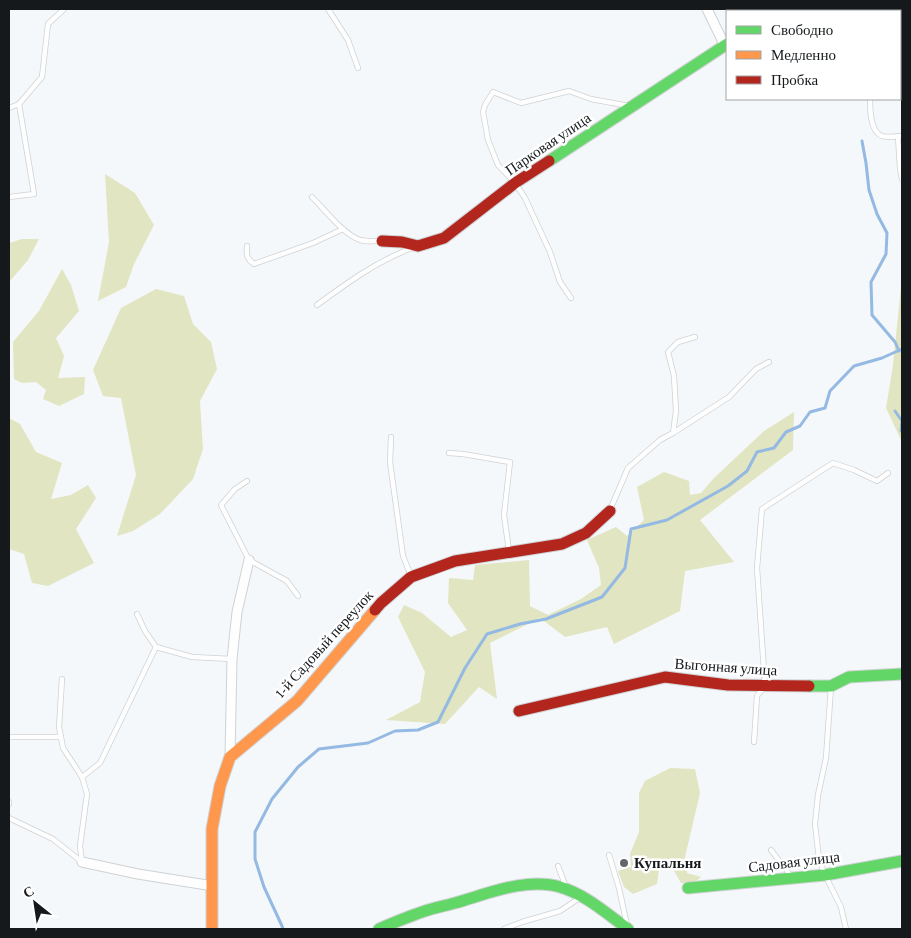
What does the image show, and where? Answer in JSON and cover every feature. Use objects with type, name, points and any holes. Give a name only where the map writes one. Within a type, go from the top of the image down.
[{"type":"street","points":[[707,9],[726,45]]},
{"type":"street","name":"Парковая улица","points":[[382,241],[402,242],[418,246],[444,238],[515,183],[726,45]]},
{"type":"street","name":"1-й Садовый переулок","points":[[230,757],[297,700],[381,603],[411,577],[455,561],[562,544],[586,533],[610,511]]},
{"type":"street","points":[[212,929],[212,829],[220,786],[230,757],[232,659],[237,612],[249,560]]},
{"type":"street","name":"Выгонная улица","points":[[519,711],[666,677],[728,685],[831,686],[849,677],[902,674]]},
{"type":"street","name":"Садовая улица","points":[[688,888],[794,879],[902,861]]},
{"type":"street","points":[[82,862],[138,874],[213,886]]},
{"type":"street","points":[[380,929],[423,911],[497,890],[544,883],[581,896],[628,929]]},
{"type":"lane","points":[[9,108],[19,104],[42,77],[48,24],[64,9]]},
{"type":"lane","points":[[328,9],[348,40],[358,68]]},
{"type":"lane","points":[[572,298],[560,282],[550,252],[525,198],[515,183],[498,165],[488,140],[483,112],[485,105],[493,92],[522,103],[569,92],[591,99],[632,107]]},
{"type":"lane","points":[[870,100],[870,115],[874,128],[878,133],[882,136],[900,136],[900,169],[902,179]]},
{"type":"lane","points":[[9,197],[34,194],[19,104]]},
{"type":"lane","points":[[312,197],[343,229],[358,239],[370,242],[382,241]]},
{"type":"lane","points":[[247,246],[246,255],[254,264],[314,243],[343,229]]},
{"type":"lane","points":[[317,305],[345,284],[392,256],[418,246]]},
{"type":"lane","points":[[673,433],[676,411],[674,376],[668,352],[678,342],[694,337]]},
{"type":"lane","points":[[610,511],[628,468],[660,440],[729,397],[756,369],[769,362]]},
{"type":"lane","points":[[391,437],[390,462],[403,556],[411,577]]},
{"type":"lane","points":[[449,453],[510,462],[504,514],[509,552]]},
{"type":"lane","points":[[754,742],[757,696],[765,686],[757,568],[762,509],[834,463],[877,481],[888,473]]},
{"type":"lane","points":[[247,481],[235,489],[221,505],[249,560],[286,581],[298,596]]},
{"type":"lane","points":[[137,614],[145,631],[156,647],[192,657],[232,659]]},
{"type":"lane","points":[[82,777],[100,763],[156,647]]},
{"type":"lane","points":[[62,679],[59,727],[63,748],[82,777],[87,794],[80,846],[82,862]]},
{"type":"lane","points":[[831,686],[826,758],[818,795],[815,824],[819,859],[825,875],[842,907],[846,929]]},
{"type":"lane","points":[[9,737],[61,737]]},
{"type":"lane","points":[[9,818],[53,839],[82,862]]},
{"type":"lane","points":[[771,850],[794,879]]},
{"type":"lane","points":[[609,856],[619,888],[628,929]]},
{"type":"lane","points":[[558,866],[567,890]]},
{"type":"lane","points":[[504,929],[560,911],[581,896]]},
{"type":"green space","points":[[105,174],[135,193],[154,225],[134,264],[126,287],[98,301],[109,242]]},
{"type":"green space","points":[[22,239],[39,239],[28,260],[10,281],[9,243]]},
{"type":"green space","points":[[62,269],[71,285],[79,311],[56,338],[64,356],[58,378],[85,377],[84,394],[59,406],[43,399],[46,390],[36,382],[22,383],[14,379],[13,342],[39,311]]},
{"type":"green space","points":[[902,277],[902,442],[886,408],[893,365]]},
{"type":"green space","points":[[156,289],[184,296],[193,324],[211,342],[217,369],[200,401],[203,449],[193,479],[160,514],[133,531],[117,536],[136,475],[121,398],[103,396],[93,370],[121,308]]},
{"type":"green space","points":[[794,412],[793,450],[700,520],[734,562],[685,571],[680,611],[614,644],[607,627],[565,637],[540,618],[490,643],[497,699],[479,687],[445,724],[386,720],[420,702],[425,672],[398,617],[404,605],[422,613],[451,637],[467,630],[448,603],[449,578],[473,580],[475,565],[529,560],[530,606],[548,615],[581,599],[601,585],[599,568],[587,540],[616,527],[627,536],[644,520],[637,487],[664,472],[689,481],[690,495],[701,493],[714,478],[764,431]]},
{"type":"green space","points":[[9,418],[20,424],[36,452],[62,463],[51,499],[71,495],[88,485],[96,498],[76,529],[94,563],[48,586],[32,583],[24,554],[9,549]]},
{"type":"green space","points":[[670,768],[695,769],[700,793],[685,857],[687,873],[701,877],[694,883],[681,883],[673,869],[659,870],[657,884],[633,894],[624,887],[618,871],[631,867],[630,854],[639,832],[639,793],[645,781]]},
{"type":"waterway","points":[[862,141],[869,190],[877,214],[887,233],[886,254],[871,282],[872,315],[895,342],[899,351]]},
{"type":"waterway","points":[[283,929],[264,887],[255,859],[255,832],[272,799],[298,767],[319,749],[368,743],[395,731],[418,730],[438,722],[465,668],[487,634],[520,624],[546,619],[602,597],[625,568],[631,529],[667,520],[728,486],[747,471],[757,452],[774,448],[786,432],[800,426],[810,412],[825,408],[830,391],[854,366],[882,358],[902,349]]},
{"type":"waterway","points":[[895,411],[902,421],[902,431]]},
{"type":"traffic: fast","points":[[549,161],[726,45]]},
{"type":"traffic: fast","points":[[809,686],[831,686],[849,677],[902,674]]},
{"type":"traffic: fast","points":[[688,888],[825,875],[902,861]]},
{"type":"traffic: fast","points":[[379,929],[430,909],[493,891],[534,884],[547,884],[578,894],[628,929]]},
{"type":"traffic: slow","points":[[212,929],[212,829],[220,786],[230,757],[297,701],[375,610]]},
{"type":"traffic: jam","points":[[382,241],[402,242],[418,246],[444,238],[515,183],[549,161]]},
{"type":"traffic: jam","points":[[375,610],[411,577],[455,561],[562,544],[586,533],[610,511]]},
{"type":"traffic: jam","points":[[519,711],[665,677],[728,685],[809,686]]},
{"type":"place","name":"Купальня","points":[[624,863]]}]
